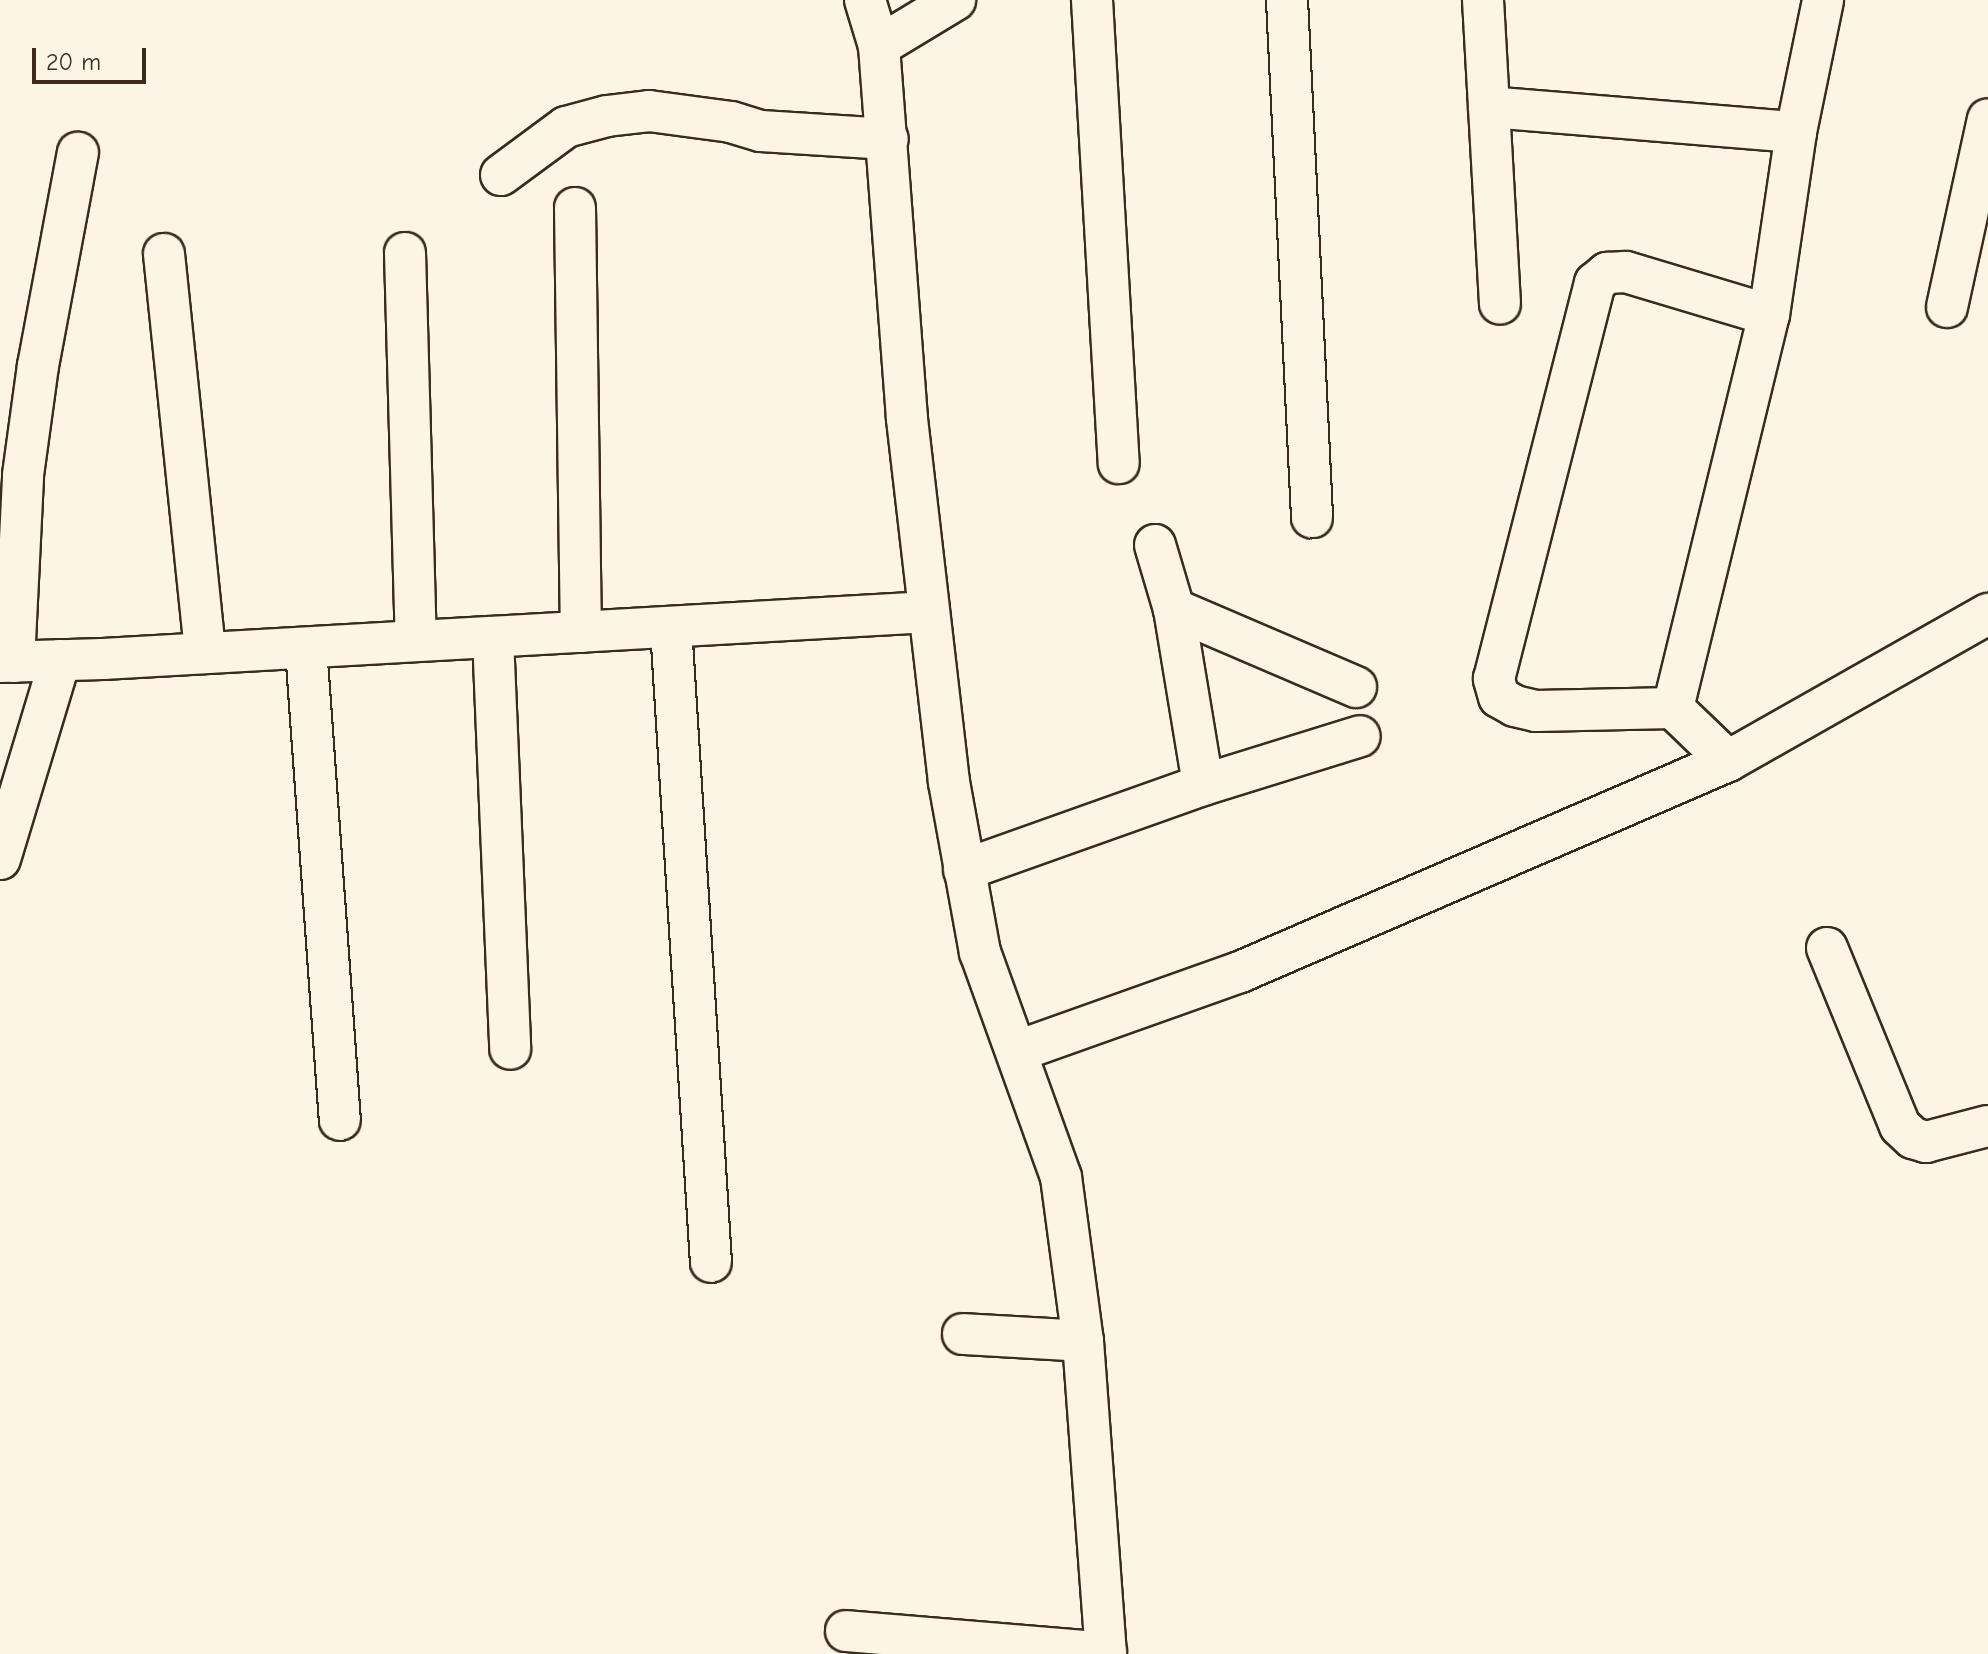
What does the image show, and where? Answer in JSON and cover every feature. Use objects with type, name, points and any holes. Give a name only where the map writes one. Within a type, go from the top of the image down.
[{"type":"street","points":[[846,1631],[1106,1654],[1083,1341],[1061,1177],[980,952],[949,782],[907,419],[879,46],[865,0]]},
{"type":"street","points":[[879,46],[955,0]]},
{"type":"street","points":[[1092,0],[1119,463]]},
{"type":"street","points":[[1287,0],[1312,517]]},
{"type":"street","points":[[1483,0],[1500,304]]},
{"type":"street","points":[[1673,708],[1769,315],[1796,132],[1823,0]]},
{"type":"street","points":[[1489,107],[1796,132]]},
{"type":"street","points":[[501,175],[566,127],[607,116],[649,111],[731,122],[761,131],[888,139]]},
{"type":"street","points":[[1947,307],[1961,230],[1979,210],[1988,119]]},
{"type":"street","points":[[78,153],[38,366],[23,475],[7,662],[929,612]]},
{"type":"street","points":[[575,208],[581,632]]},
{"type":"street","points":[[405,253],[416,641]]},
{"type":"street","points":[[164,254],[205,653]]},
{"type":"street","points":[[1728,761],[1673,708],[1536,711],[1515,706],[1499,697],[1494,679],[1595,283],[1607,273],[1626,272],[1769,315]]},
{"type":"street","points":[[1155,545],[1174,609],[1203,785]]},
{"type":"street","points":[[1174,609],[1356,687]]},
{"type":"street","points":[[1018,1051],[1240,972],[1728,761],[1988,614]]},
{"type":"street","points":[[671,627],[711,1262]]},
{"type":"street","points":[[493,637],[510,1049]]},
{"type":"street","points":[[306,648],[340,1120]]},
{"type":"street","points":[[0,859],[60,660]]},
{"type":"street","points":[[964,870],[1203,785],[1360,736]]},
{"type":"street","points":[[1827,948],[1900,1126],[1913,1138],[1926,1142],[1988,1126]]},
{"type":"street","points":[[963,1334],[1083,1341]]}]
